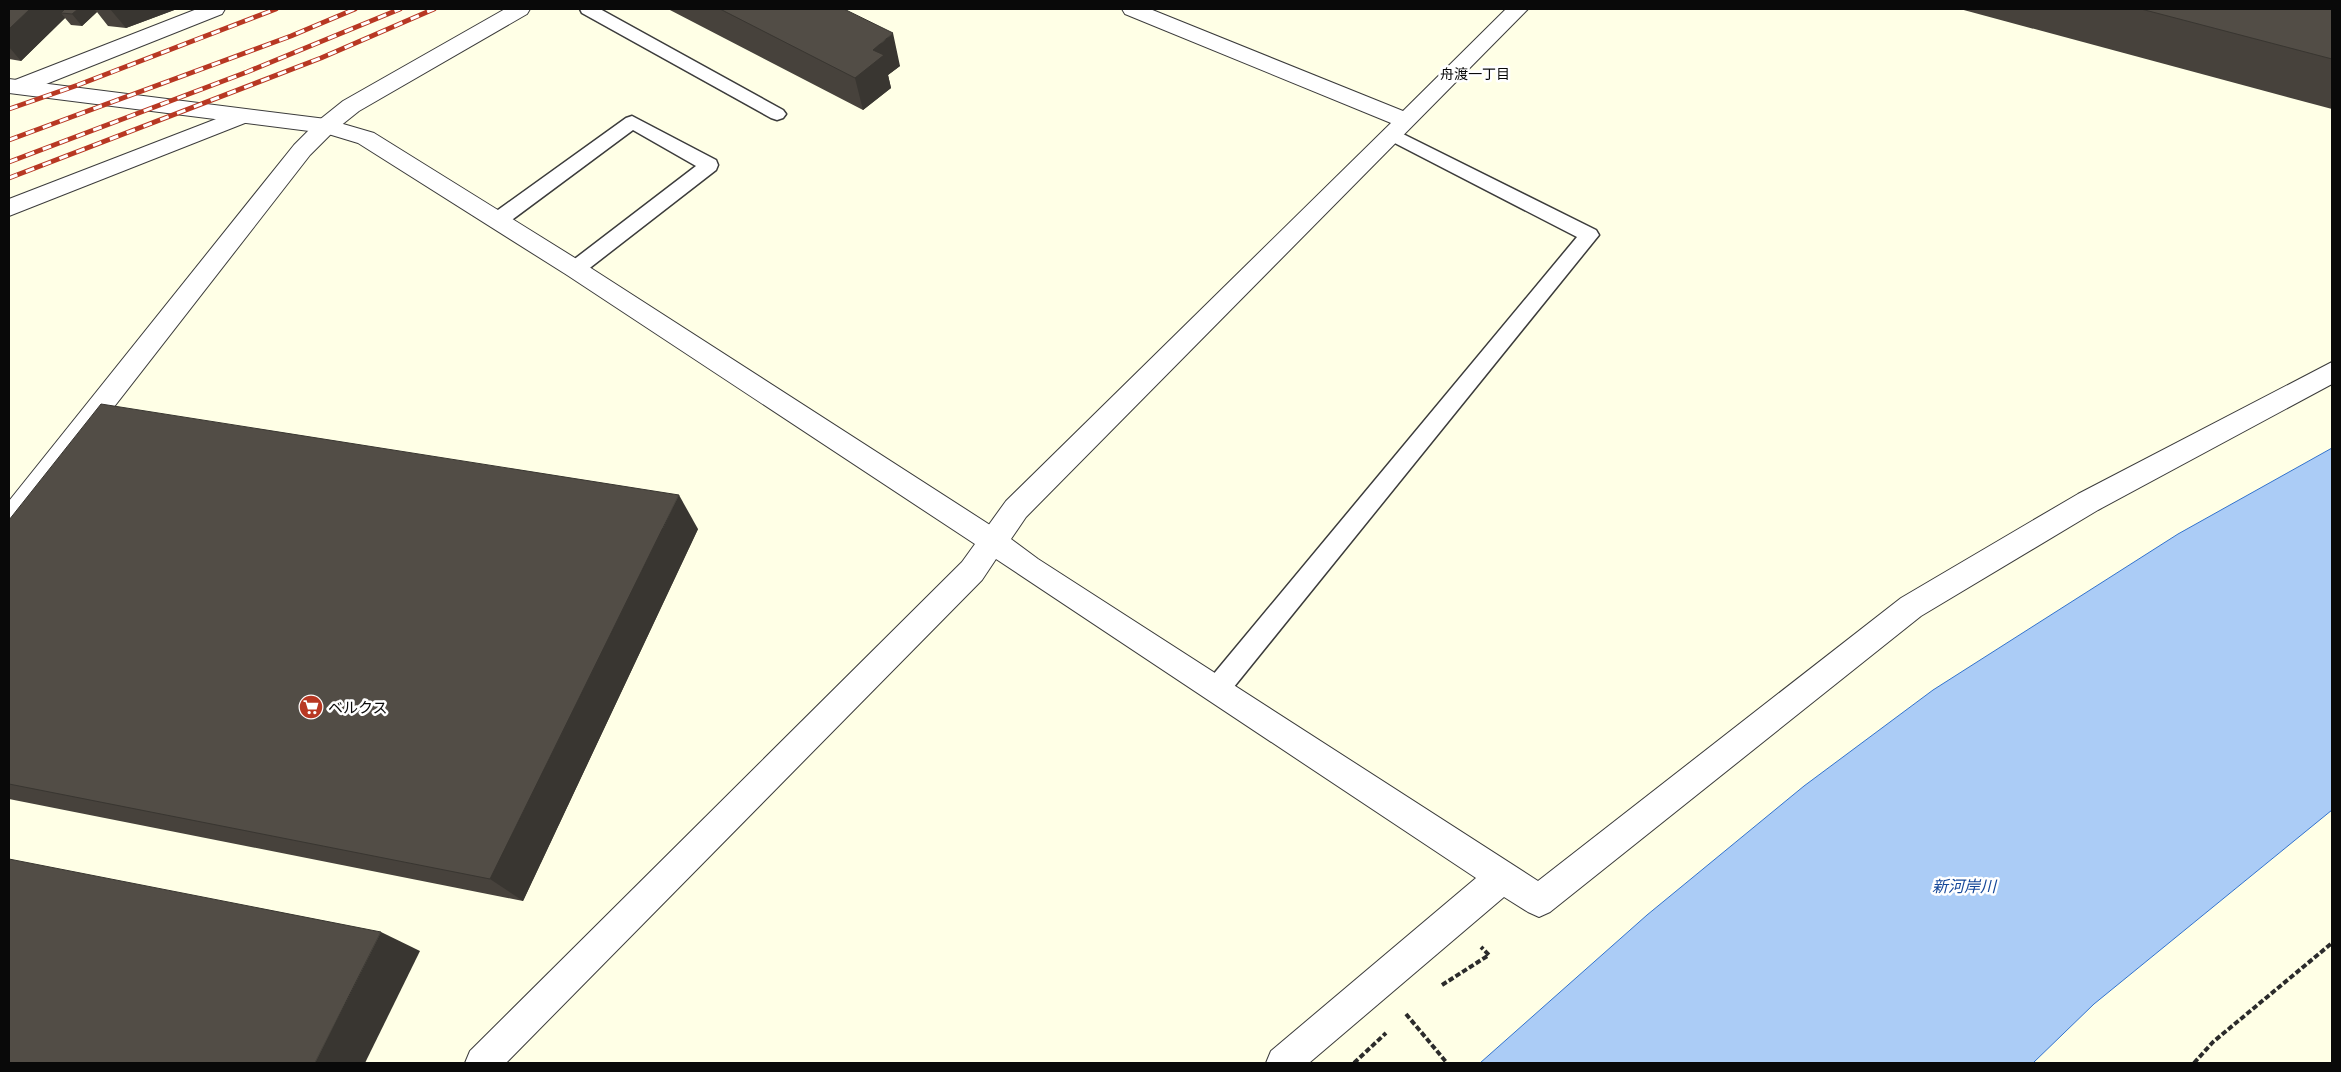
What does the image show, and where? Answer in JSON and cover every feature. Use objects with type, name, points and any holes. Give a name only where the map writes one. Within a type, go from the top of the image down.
[{"type":"street","points":[[13,86],[215,9]]},
{"type":"street","points":[[9,521],[302,150],[326,126],[351,106],[520,9]]},
{"type":"street","points":[[1132,9],[1398,127]]},
{"type":"street","points":[[482,1063],[972,571],[1016,509],[1518,9]]},
{"type":"street","points":[[13,86],[326,126],[366,138],[575,269],[994,542],[1028,567],[1539,902],[1911,607],[2088,502],[2332,372]]},
{"type":"street","points":[[9,208],[242,116]]},
{"type":"street","points":[[1283,1063],[1502,877]]},
{"type":"lane","points":[[588,9],[777,114]]},
{"type":"lane","points":[[498,220],[632,122],[709,166],[575,269]]},
{"type":"lane","points":[[1216,690],[1589,235],[1398,127]]},
{"type":"path","points":[[2194,1063],[2213,1042],[2332,943]]},
{"type":"path","points":[[1436,989],[1489,955]]},
{"type":"path","points":[[1406,1014],[1447,1063]]},
{"type":"water","name":"新河岸川","points":[[2332,448],[2332,810],[2094,1004],[2033,1063],[1480,1063],[1647,915],[1804,786],[1933,690],[2178,534]]},
{"type":"building","points":[[9,9],[30,9],[9,29]]},
{"type":"building","points":[[65,9],[78,9],[72,14],[61,13]]},
{"type":"building","points":[[720,9],[844,9],[893,33],[873,50],[884,55],[855,78]]},
{"type":"building","points":[[2141,9],[2332,9],[2332,59]]},
{"type":"building","name":"ベルクス","points":[[101,404],[679,495],[490,879],[9,784],[9,520]]},
{"type":"building","points":[[9,859],[381,932],[315,1063],[9,1063]]},
{"type":"railway","points":[[9,109],[78,85],[276,9]]},
{"type":"railway","points":[[9,140],[291,36],[355,9]]},
{"type":"railway","points":[[9,162],[247,72],[400,9]]},
{"type":"railway","points":[[9,178],[321,58],[434,9]]},
{"type":"place","name":"ベルクス","points":[[311,707]]},
{"type":"district","name":"舟渡一丁目","points":[[1475,73]]}]
